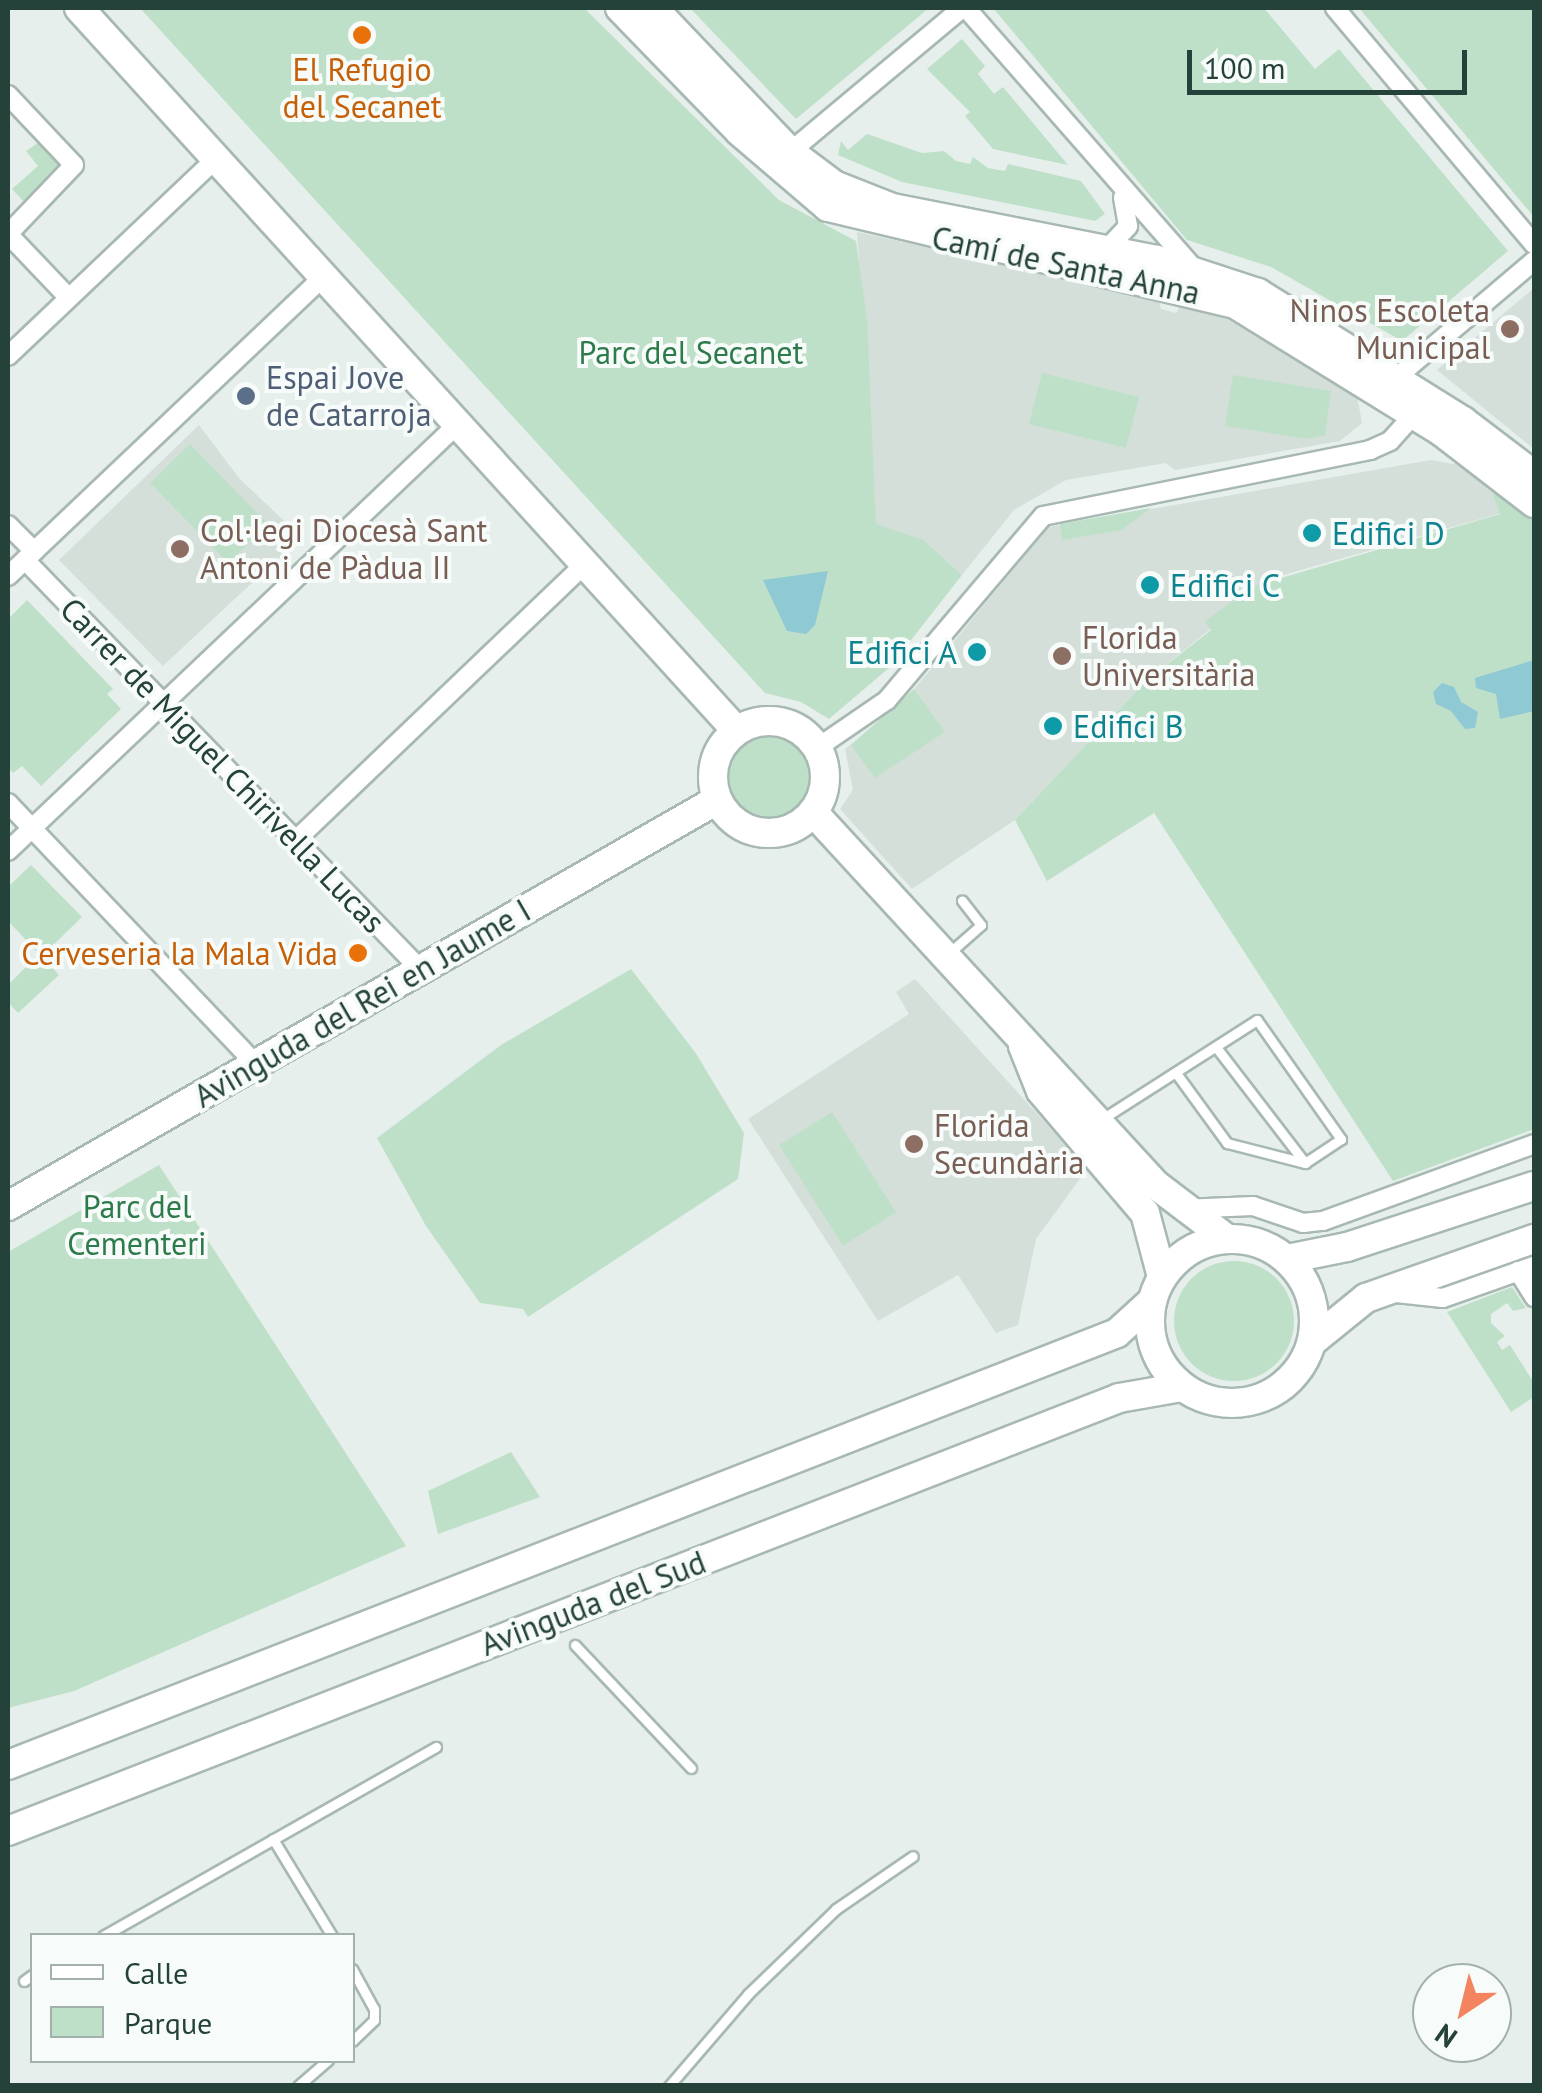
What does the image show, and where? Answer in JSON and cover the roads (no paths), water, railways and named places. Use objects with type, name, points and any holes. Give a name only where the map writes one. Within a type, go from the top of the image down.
[{"type":"street","points":[[79,8],[736,730]]},
{"type":"street","name":"Camí de Santa Anna","points":[[620,8],[748,140],[828,207],[906,230],[1217,297],[1414,414],[1534,503]]},
{"type":"street","points":[[653,8],[790,152],[834,186],[892,208],[1200,272],[1258,293],[1396,377],[1534,474]]},
{"type":"street","points":[[790,152],[964,8],[1122,192],[1200,272]]},
{"type":"street","points":[[1335,8],[1534,244]]},
{"type":"street","points":[[8,95],[74,165],[8,234],[69,298]]},
{"type":"street","points":[[8,356],[217,158]]},
{"type":"street","points":[[1105,251],[1128,226],[1122,192]]},
{"type":"street","points":[[1396,377],[1534,261]]},
{"type":"street","points":[[8,576],[324,276]]},
{"type":"street","points":[[818,748],[888,700],[1043,516],[1370,450],[1390,441],[1414,414]]},
{"type":"street","points":[[8,851],[459,423]]},
{"type":"street","name":"Carrer de Miguel Chirivella Lucas","points":[[8,525],[29,556],[164,703],[420,969]]},
{"type":"street","points":[[296,840],[586,563]]},
{"type":"street","points":[[759,721],[783,722],[818,748],[825,776],[813,812],[787,830],[754,831],[717,800],[714,761],[736,730],[759,721]]},
{"type":"street","name":"Avinguda del Rei en Jaume I","points":[[8,1206],[717,800]]},
{"type":"street","points":[[8,804],[256,1064]]},
{"type":"street","points":[[813,812],[1180,1209],[1226,1238],[1267,1246],[1287,1259],[1311,1296],[1313,1341]]},
{"type":"street","points":[[1014,1032],[1041,1091],[1144,1212],[1156,1290],[1154,1349],[1182,1387],[1228,1404],[1256,1401],[1295,1376],[1313,1341],[1342,1312],[1383,1290],[1534,1239]]},
{"type":"street","points":[[1180,1209],[1253,1206],[1303,1222],[1323,1221],[1534,1144]]},
{"type":"street","points":[[1287,1259],[1347,1247],[1534,1186]]},
{"type":"street","points":[[1156,1290],[1198,1246],[1226,1238]]},
{"type":"street","points":[[1383,1290],[1402,1298],[1443,1298],[1526,1269],[1534,1297]]},
{"type":"street","name":"Avinguda del Sud","points":[[8,1765],[1117,1333],[1156,1290]]},
{"type":"street","name":"Avinguda del Sud","points":[[8,1831],[1120,1398],[1182,1387]]},
{"type":"lane","points":[[946,956],[981,925],[962,901]]},
{"type":"lane","points":[[1099,1121],[1257,1020],[1341,1139],[1305,1164],[1227,1143],[1176,1072]]},
{"type":"lane","points":[[1216,1046],[1305,1164]]},
{"type":"lane","points":[[575,1645],[692,1768]]},
{"type":"lane","points":[[108,1933],[436,1746]]},
{"type":"lane","points":[[272,1839],[330,1933]]},
{"type":"lane","points":[[669,2086],[748,1994],[836,1909],[914,1856]]},
{"type":"lane","points":[[355,1974],[374,2009],[374,2020],[355,2038]]},
{"type":"lane","points":[[298,2086],[325,2063]]},
{"type":"water","points":[[828,571],[815,625],[806,634],[787,631],[763,580]]},
{"type":"water","points":[[1534,660],[1534,711],[1500,719],[1496,694],[1476,688],[1475,678]]},
{"type":"water","points":[[1442,683],[1454,687],[1461,702],[1478,712],[1475,728],[1465,729],[1451,711],[1436,704],[1433,692]]},
{"type":"place","name":"El Refugio del Secanet","points":[[362,35]]},
{"type":"place","name":"Ninos Escoleta Municipal","points":[[1510,329]]},
{"type":"place","name":"Espai Jove de Catarroja","points":[[246,396]]},
{"type":"place","name":"Edifici D","points":[[1312,533]]},
{"type":"place","name":"Col·legi Diocesà Sant Antoni de Pàdua II","points":[[180,549]]},
{"type":"place","name":"Edifici C","points":[[1150,585]]},
{"type":"place","name":"Edifici A","points":[[977,652]]},
{"type":"place","name":"Florida Universitària","points":[[1062,656]]},
{"type":"place","name":"Edifici B","points":[[1053,726]]},
{"type":"place","name":"Cerveseria la Mala Vida","points":[[358,953]]},
{"type":"place","name":"Florida Secundària","points":[[914,1144]]},
{"type":"park label","name":"Parc del Secanet","points":[[691,352]]},
{"type":"park label","name":"Parc del Cementeri","points":[[137,1226]]}]
